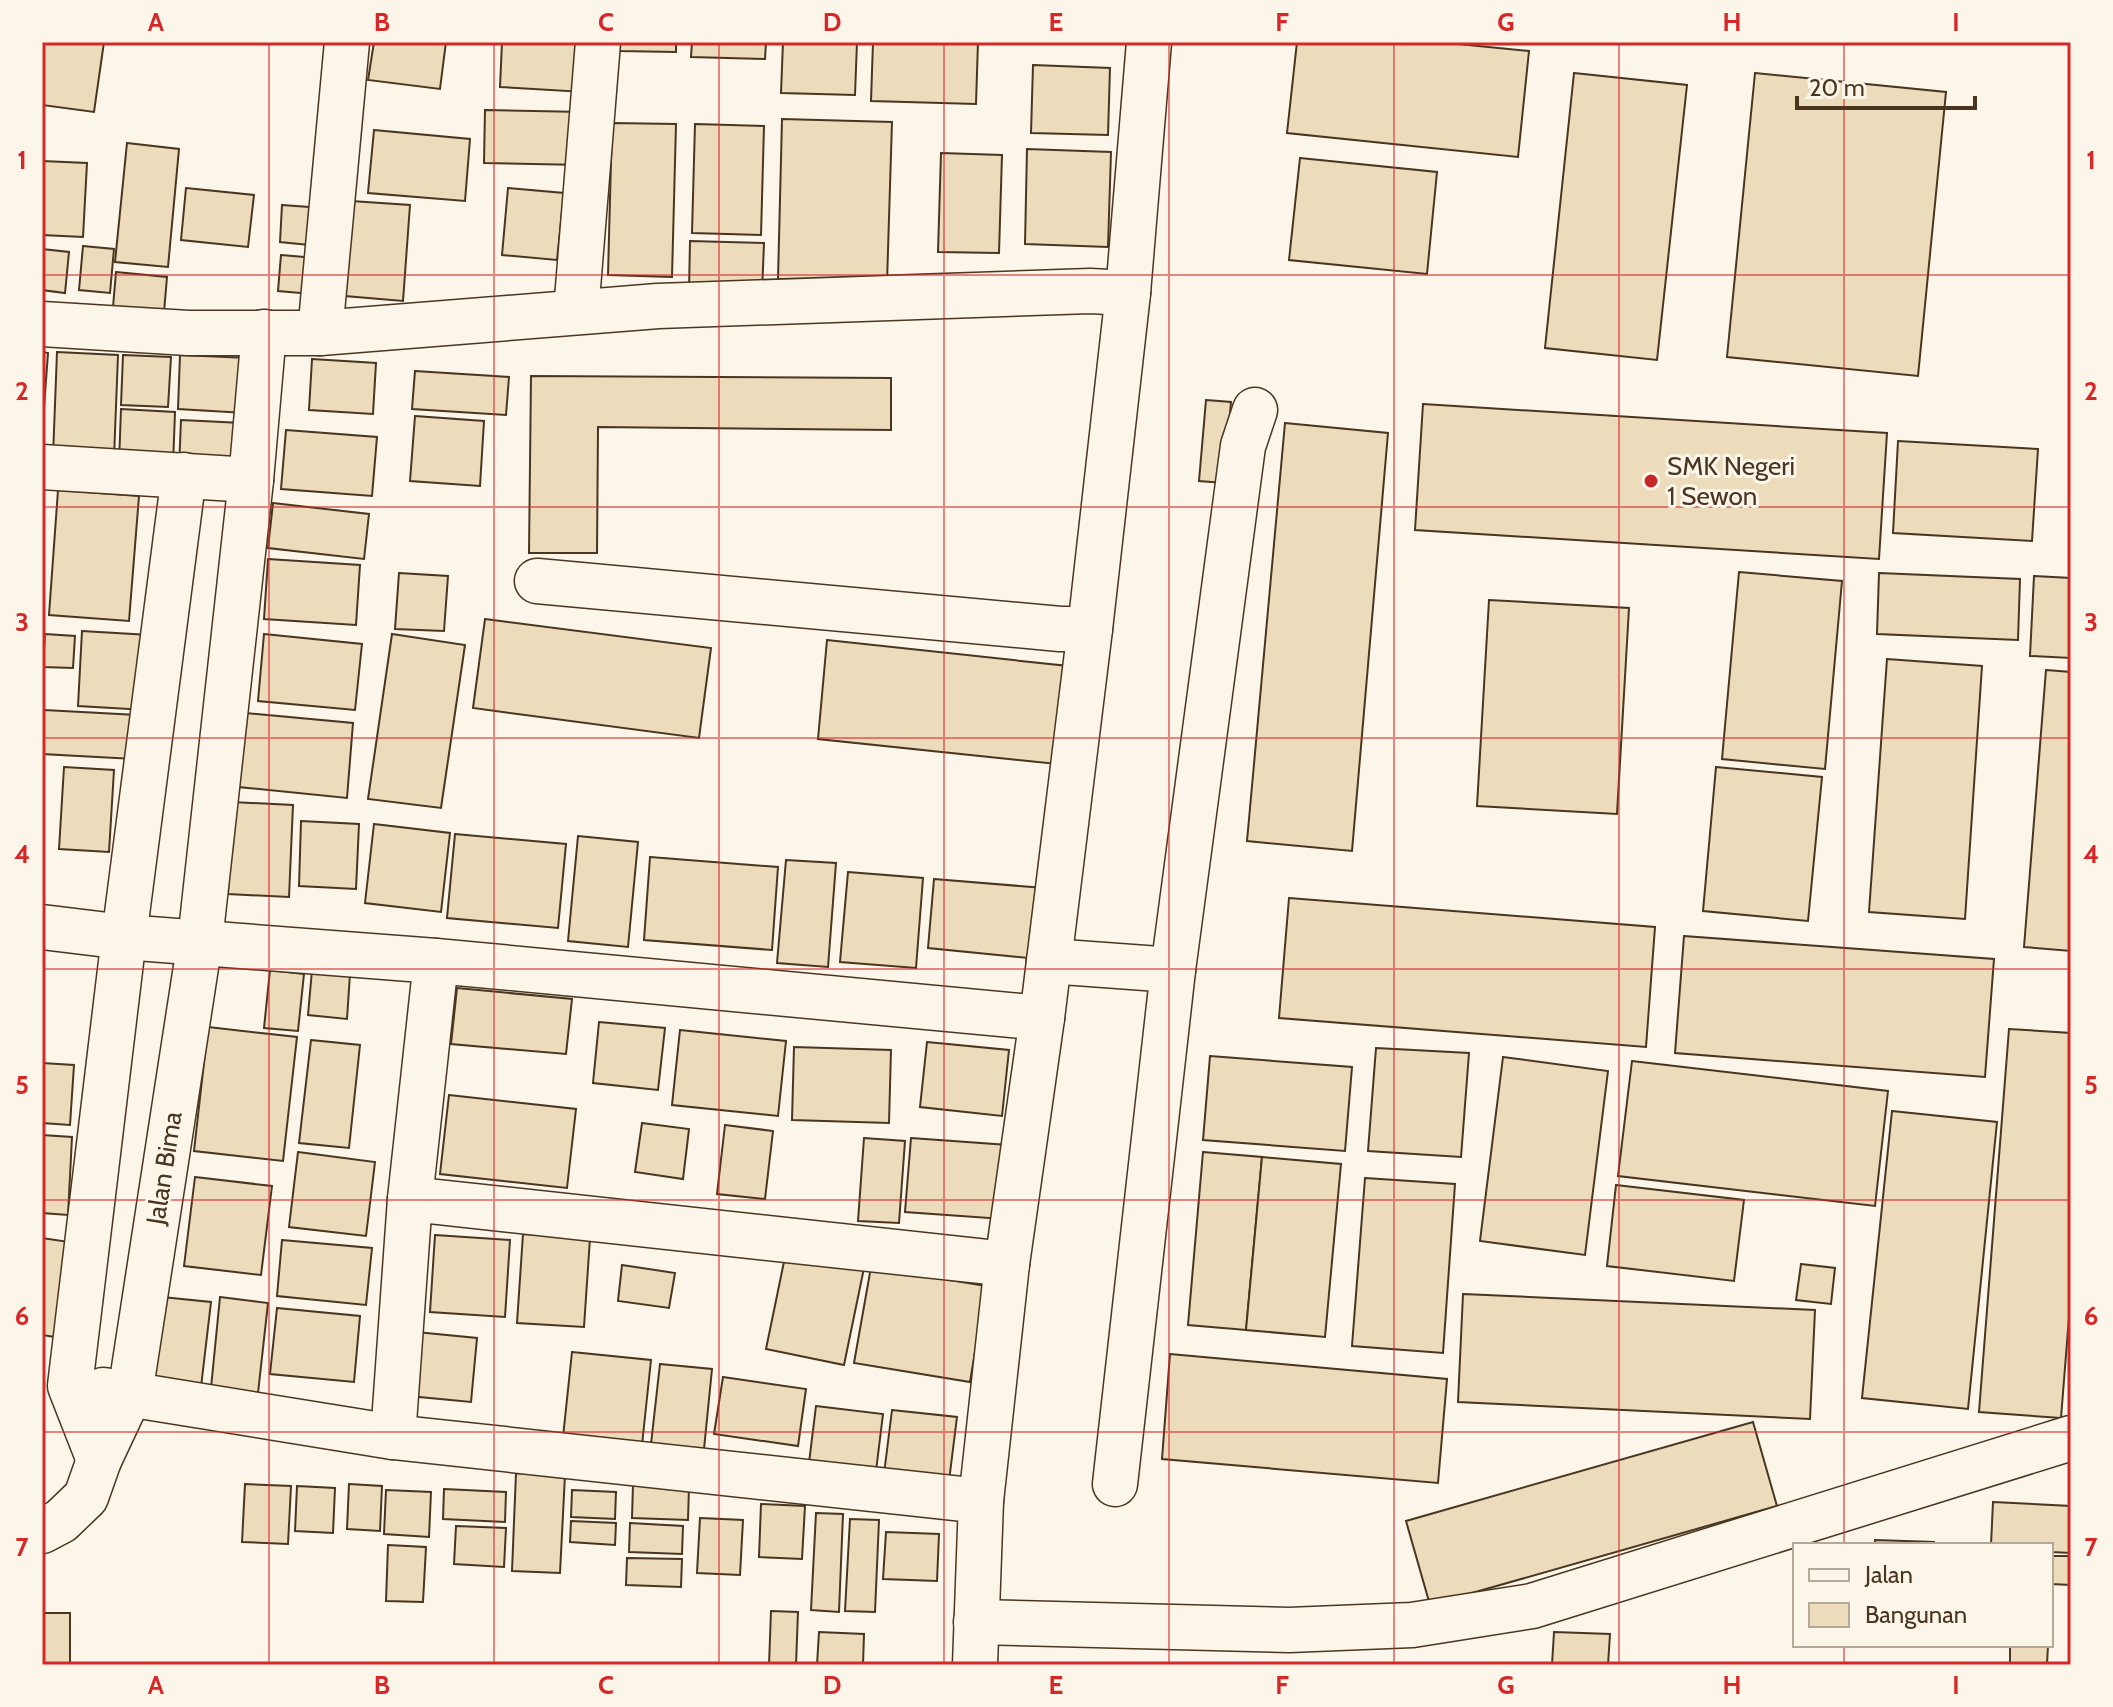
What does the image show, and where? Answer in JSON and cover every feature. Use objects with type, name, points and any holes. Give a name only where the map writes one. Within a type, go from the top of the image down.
[{"type":"street","points":[[320,333],[347,42]]},
{"type":"street","points":[[576,312],[598,42]]},
{"type":"street","points":[[975,1665],[981,1501],[1007,1264],[1042,1018],[1090,629],[1128,293],[1149,42]]},
{"type":"street","points":[[42,324],[188,333],[320,333],[658,306],[1058,292],[1128,293]]},
{"type":"street","name":"Jalan Bima","points":[[42,1531],[78,1508],[92,1484],[99,1460],[130,1394],[200,941],[251,480],[264,332]]},
{"type":"street","points":[[1115,1484],[1173,970],[1231,527],[1243,446],[1255,410]]},
{"type":"street","points":[[42,467],[251,480]]},
{"type":"street","points":[[99,1460],[70,1386],[184,475]]},
{"type":"street","points":[[537,581],[1060,629],[1090,629]]},
{"type":"street","points":[[42,927],[124,937],[436,961],[1042,1018]]},
{"type":"street","points":[[393,1437],[410,1199],[436,961]]},
{"type":"street","points":[[1049,961],[1173,970]]},
{"type":"street","points":[[410,1199],[1007,1264]]},
{"type":"street","points":[[70,1386],[393,1437],[981,1501]]},
{"type":"street","points":[[976,1622],[1289,1630],[1412,1625],[1532,1606],[2071,1438]]},
{"type":"building","points":[[42,42],[104,42],[94,112],[42,105]]},
{"type":"building","points":[[374,42],[446,42],[440,89],[368,80]]},
{"type":"building","points":[[502,42],[587,42],[584,92],[500,87]]},
{"type":"building","points":[[619,42],[676,42],[676,52],[619,51]]},
{"type":"building","points":[[692,42],[766,42],[765,59],[691,57]]},
{"type":"building","points":[[783,42],[857,42],[855,95],[781,93]]},
{"type":"building","points":[[873,42],[978,42],[976,104],[871,101]]},
{"type":"building","points":[[1297,42],[1438,42],[1529,51],[1518,157],[1287,133]]},
{"type":"building","points":[[1033,65],[1110,68],[1108,135],[1031,133]]},
{"type":"building","points":[[1574,73],[1687,85],[1657,360],[1545,348]]},
{"type":"building","points":[[1755,73],[1946,92],[1918,376],[1727,357]]},
{"type":"building","points":[[485,110],[584,112],[583,165],[484,163]]},
{"type":"building","points":[[782,119],[892,122],[887,283],[778,279]]},
{"type":"building","points":[[612,123],[676,124],[672,277],[608,275]]},
{"type":"building","points":[[695,124],[764,126],[761,235],[692,233]]},
{"type":"building","points":[[374,130],[470,139],[465,201],[368,193]]},
{"type":"building","points":[[127,143],[179,149],[168,267],[115,262]]},
{"type":"building","points":[[1027,149],[1111,152],[1108,247],[1025,244]]},
{"type":"building","points":[[941,153],[1002,155],[999,253],[938,252]]},
{"type":"building","points":[[1300,158],[1437,172],[1427,274],[1289,260]]},
{"type":"building","points":[[42,161],[87,163],[83,237],[42,235]]},
{"type":"building","points":[[186,188],[254,195],[248,247],[181,240]]},
{"type":"building","points":[[508,188],[564,193],[557,260],[502,255]]},
{"type":"building","points":[[351,201],[410,205],[403,301],[345,296]]},
{"type":"building","points":[[282,205],[323,208],[319,246],[280,242]]},
{"type":"building","points":[[690,241],[764,243],[762,293],[689,291]]},
{"type":"building","points":[[83,246],[114,249],[110,293],[79,290]]},
{"type":"building","points":[[42,249],[69,252],[65,293],[42,290]]},
{"type":"building","points":[[281,255],[316,258],[312,294],[278,291]]},
{"type":"building","points":[[116,272],[167,277],[164,312],[113,307]]},
{"type":"building","points":[[42,352],[48,353],[42,435]]},
{"type":"building","points":[[57,352],[118,355],[114,458],[53,456]]},
{"type":"building","points":[[123,355],[171,357],[168,407],[121,405]]},
{"type":"building","points":[[180,355],[248,358],[245,413],[178,409]]},
{"type":"building","points":[[312,359],[376,363],[373,414],[309,410]]},
{"type":"building","points":[[415,371],[509,377],[506,415],[412,409]]},
{"type":"building","points":[[531,376],[891,378],[891,430],[598,427],[597,553],[529,553]]},
{"type":"building","points":[[1206,400],[1231,402],[1224,483],[1199,481]]},
{"type":"building","name":"SMK Negeri 1 Sewon","points":[[1423,404],[1887,433],[1879,559],[1415,530]]},
{"type":"building","points":[[121,409],[175,412],[173,465],[119,463]]},
{"type":"building","points":[[415,416],[484,421],[480,486],[410,481]]},
{"type":"building","points":[[181,420],[242,423],[239,471],[179,468]]},
{"type":"building","points":[[1285,423],[1388,433],[1352,851],[1247,841]]},
{"type":"building","points":[[286,430],[377,437],[372,496],[281,489]]},
{"type":"building","points":[[1898,441],[2038,449],[2032,541],[1893,533]]},
{"type":"building","points":[[58,490],[139,496],[129,621],[49,615]]},
{"type":"building","points":[[273,503],[369,514],[364,559],[268,548]]},
{"type":"building","points":[[268,559],[360,565],[356,625],[264,619]]},
{"type":"building","name":"SMK Negeri 1 Sewon","points":[[1739,572],[1842,581],[1825,769],[1722,759]]},
{"type":"building","points":[[399,573],[448,576],[444,631],[395,629]]},
{"type":"building","points":[[1879,573],[2020,579],[2018,640],[1877,634]]},
{"type":"building","points":[[2034,576],[2071,578],[2071,658],[2030,656]]},
{"type":"building","points":[[1489,600],[1629,608],[1617,814],[1477,806]]},
{"type":"building","points":[[485,619],[711,648],[699,738],[473,708]]},
{"type":"building","points":[[82,631],[149,635],[146,710],[78,706]]},
{"type":"building","points":[[45,634],[75,636],[73,668],[43,667]]},
{"type":"building","points":[[264,634],[362,644],[355,710],[258,701]]},
{"type":"building","points":[[392,634],[465,645],[441,808],[368,799]]},
{"type":"building","points":[[827,640],[1068,666],[1057,764],[818,739]]},
{"type":"building","points":[[1887,659],[1982,666],[1965,919],[1869,912]]},
{"type":"building","points":[[2046,670],[2071,672],[2071,951],[2024,947]]},
{"type":"building","points":[[44,710],[137,715],[134,759],[42,754]]},
{"type":"building","points":[[245,713],[353,723],[347,798],[238,787]]},
{"type":"building","points":[[64,767],[114,770],[109,852],[59,849]]},
{"type":"building","points":[[1716,767],[1822,777],[1808,921],[1703,911]]},
{"type":"building","points":[[232,802],[293,805],[289,897],[228,894]]},
{"type":"building","points":[[301,821],[359,824],[356,889],[299,886]]},
{"type":"building","points":[[374,824],[450,833],[441,912],[365,903]]},
{"type":"building","points":[[455,834],[566,844],[558,928],[447,918]]},
{"type":"building","points":[[578,836],[638,842],[628,947],[568,941]]},
{"type":"building","points":[[650,857],[778,867],[772,950],[644,940]]},
{"type":"building","points":[[786,860],[836,863],[828,967],[777,963]]},
{"type":"building","points":[[848,872],[923,878],[916,968],[840,962]]},
{"type":"building","points":[[934,879],[1044,888],[1038,959],[928,948]]},
{"type":"building","points":[[1289,898],[1655,927],[1646,1047],[1279,1018]]},
{"type":"building","points":[[1684,936],[1994,959],[1985,1077],[1675,1053]]},
{"type":"building","points":[[270,970],[304,974],[298,1031],[264,1028]]},
{"type":"building","points":[[312,970],[350,974],[347,1019],[308,1015]]},
{"type":"building","points":[[457,988],[572,999],[566,1054],[451,1044]]},
{"type":"building","points":[[599,1022],[665,1028],[658,1090],[593,1083]]},
{"type":"building","points":[[208,1027],[297,1037],[283,1161],[194,1151]]},
{"type":"building","points":[[2009,1029],[2071,1033],[2071,1292],[2061,1418],[1979,1412]]},
{"type":"building","points":[[680,1030],[786,1041],[778,1116],[672,1105]]},
{"type":"building","points":[[311,1040],[360,1045],[349,1148],[299,1143]]},
{"type":"building","points":[[927,1042],[1009,1050],[1002,1116],[920,1107]]},
{"type":"building","points":[[794,1047],[891,1050],[889,1123],[792,1120]]},
{"type":"building","points":[[1376,1048],[1469,1053],[1461,1157],[1368,1151]]},
{"type":"building","points":[[1210,1056],[1352,1067],[1345,1151],[1203,1140]]},
{"type":"building","points":[[1503,1057],[1608,1071],[1585,1255],[1480,1241]]},
{"type":"building","points":[[1632,1061],[1888,1091],[1875,1206],[1618,1176]]},
{"type":"building","points":[[42,1063],[74,1065],[70,1125],[42,1123]]},
{"type":"building","points":[[449,1095],[576,1109],[567,1188],[440,1174]]},
{"type":"building","points":[[1892,1111],[1997,1122],[1968,1409],[1862,1398]]},
{"type":"building","points":[[642,1123],[689,1129],[683,1179],[635,1172]]},
{"type":"building","points":[[725,1125],[773,1131],[765,1199],[717,1194]]},
{"type":"building","points":[[42,1135],[72,1137],[68,1215],[42,1213]]},
{"type":"building","points":[[864,1138],[905,1141],[899,1223],[858,1221]]},
{"type":"building","points":[[911,1138],[1008,1145],[1003,1219],[905,1212]]},
{"type":"building","points":[[298,1152],[375,1162],[366,1236],[289,1227]]},
{"type":"building","points":[[1203,1152],[1262,1157],[1246,1330],[1188,1325]]},
{"type":"building","points":[[1262,1157],[1341,1164],[1325,1337],[1246,1330]]},
{"type":"building","points":[[195,1177],[272,1186],[261,1275],[184,1266]]},
{"type":"building","points":[[1365,1178],[1455,1184],[1443,1353],[1352,1346]]},
{"type":"building","points":[[1616,1185],[1744,1200],[1734,1281],[1607,1266]]},
{"type":"building","points":[[523,1234],[590,1238],[584,1327],[517,1323]]},
{"type":"building","points":[[435,1235],[510,1240],[505,1317],[430,1312]]},
{"type":"building","points":[[42,1238],[69,1242],[55,1337],[42,1335]]},
{"type":"building","points":[[282,1240],[372,1248],[366,1305],[277,1296]]},
{"type":"building","points":[[786,1252],[864,1268],[844,1365],[766,1349]]},
{"type":"building","points":[[1801,1264],[1835,1268],[1831,1304],[1796,1300]]},
{"type":"building","points":[[622,1265],[675,1273],[669,1308],[618,1301]]},
{"type":"building","points":[[871,1267],[986,1286],[970,1382],[854,1363]]},
{"type":"building","points":[[1463,1294],[1815,1310],[1810,1419],[1458,1402]]},
{"type":"building","points":[[162,1297],[211,1302],[201,1387],[153,1382]]},
{"type":"building","points":[[220,1297],[268,1303],[258,1393],[211,1388]]},
{"type":"building","points":[[277,1308],[360,1316],[354,1382],[270,1374]]},
{"type":"building","points":[[416,1332],[477,1338],[471,1402],[409,1396]]},
{"type":"building","points":[[572,1352],[651,1360],[642,1445],[563,1437]]},
{"type":"building","points":[[1170,1354],[1447,1379],[1438,1483],[1162,1459]]},
{"type":"building","points":[[660,1364],[712,1369],[704,1449],[651,1444]]},
{"type":"building","points":[[723,1377],[806,1389],[798,1446],[714,1434]]},
{"type":"building","points":[[816,1406],[883,1414],[876,1471],[809,1463]]},
{"type":"building","points":[[892,1410],[957,1417],[948,1489],[883,1482]]},
{"type":"building","points":[[1753,1422],[1777,1506],[1430,1605],[1406,1521]]},
{"type":"building","points":[[516,1473],[565,1475],[560,1573],[512,1571]]},
{"type":"building","points":[[245,1484],[291,1486],[288,1544],[242,1542]]},
{"type":"building","points":[[349,1484],[382,1486],[380,1531],[347,1529]]},
{"type":"building","points":[[633,1484],[689,1487],[688,1520],[632,1518]]},
{"type":"building","points":[[297,1486],[335,1488],[333,1533],[295,1531]]},
{"type":"building","points":[[444,1489],[506,1492],[505,1522],[443,1519]]},
{"type":"building","points":[[386,1490],[431,1492],[429,1537],[384,1534]]},
{"type":"building","points":[[572,1490],[616,1492],[615,1519],[571,1517]]},
{"type":"building","points":[[1993,1502],[2071,1506],[2071,1553],[2053,1552],[2053,1543],[1991,1543]]},
{"type":"building","points":[[761,1504],[805,1506],[802,1559],[759,1557]]},
{"type":"building","points":[[816,1513],[843,1514],[839,1612],[811,1610]]},
{"type":"building","points":[[700,1518],[743,1520],[740,1575],[697,1573]]},
{"type":"building","points":[[850,1519],[879,1520],[875,1612],[845,1611]]},
{"type":"building","points":[[571,1521],[616,1523],[615,1545],[570,1542]]},
{"type":"building","points":[[630,1523],[683,1526],[682,1554],[629,1552]]},
{"type":"building","points":[[456,1526],[506,1528],[504,1567],[454,1564]]},
{"type":"building","points":[[886,1532],[939,1534],[937,1581],[883,1579]]},
{"type":"building","points":[[1875,1540],[1934,1542],[1934,1543],[1875,1543]]},
{"type":"building","points":[[388,1545],[426,1547],[423,1602],[386,1601]]},
{"type":"building","points":[[2053,1556],[2071,1556],[2071,1585],[2053,1584]]},
{"type":"building","points":[[627,1558],[682,1559],[681,1587],[626,1585]]},
{"type":"building","points":[[771,1611],[798,1612],[796,1665],[769,1665]]},
{"type":"building","points":[[42,1613],[70,1613],[70,1665],[42,1665]]},
{"type":"building","points":[[819,1632],[864,1634],[863,1665],[817,1665]]},
{"type":"building","points":[[1554,1632],[1610,1634],[1608,1665],[1552,1665]]},
{"type":"building","points":[[2010,1647],[2048,1647],[2047,1665],[2010,1665]]},
{"type":"place","name":"SMK Negeri 1 Sewon","points":[[1651,481]]}]
